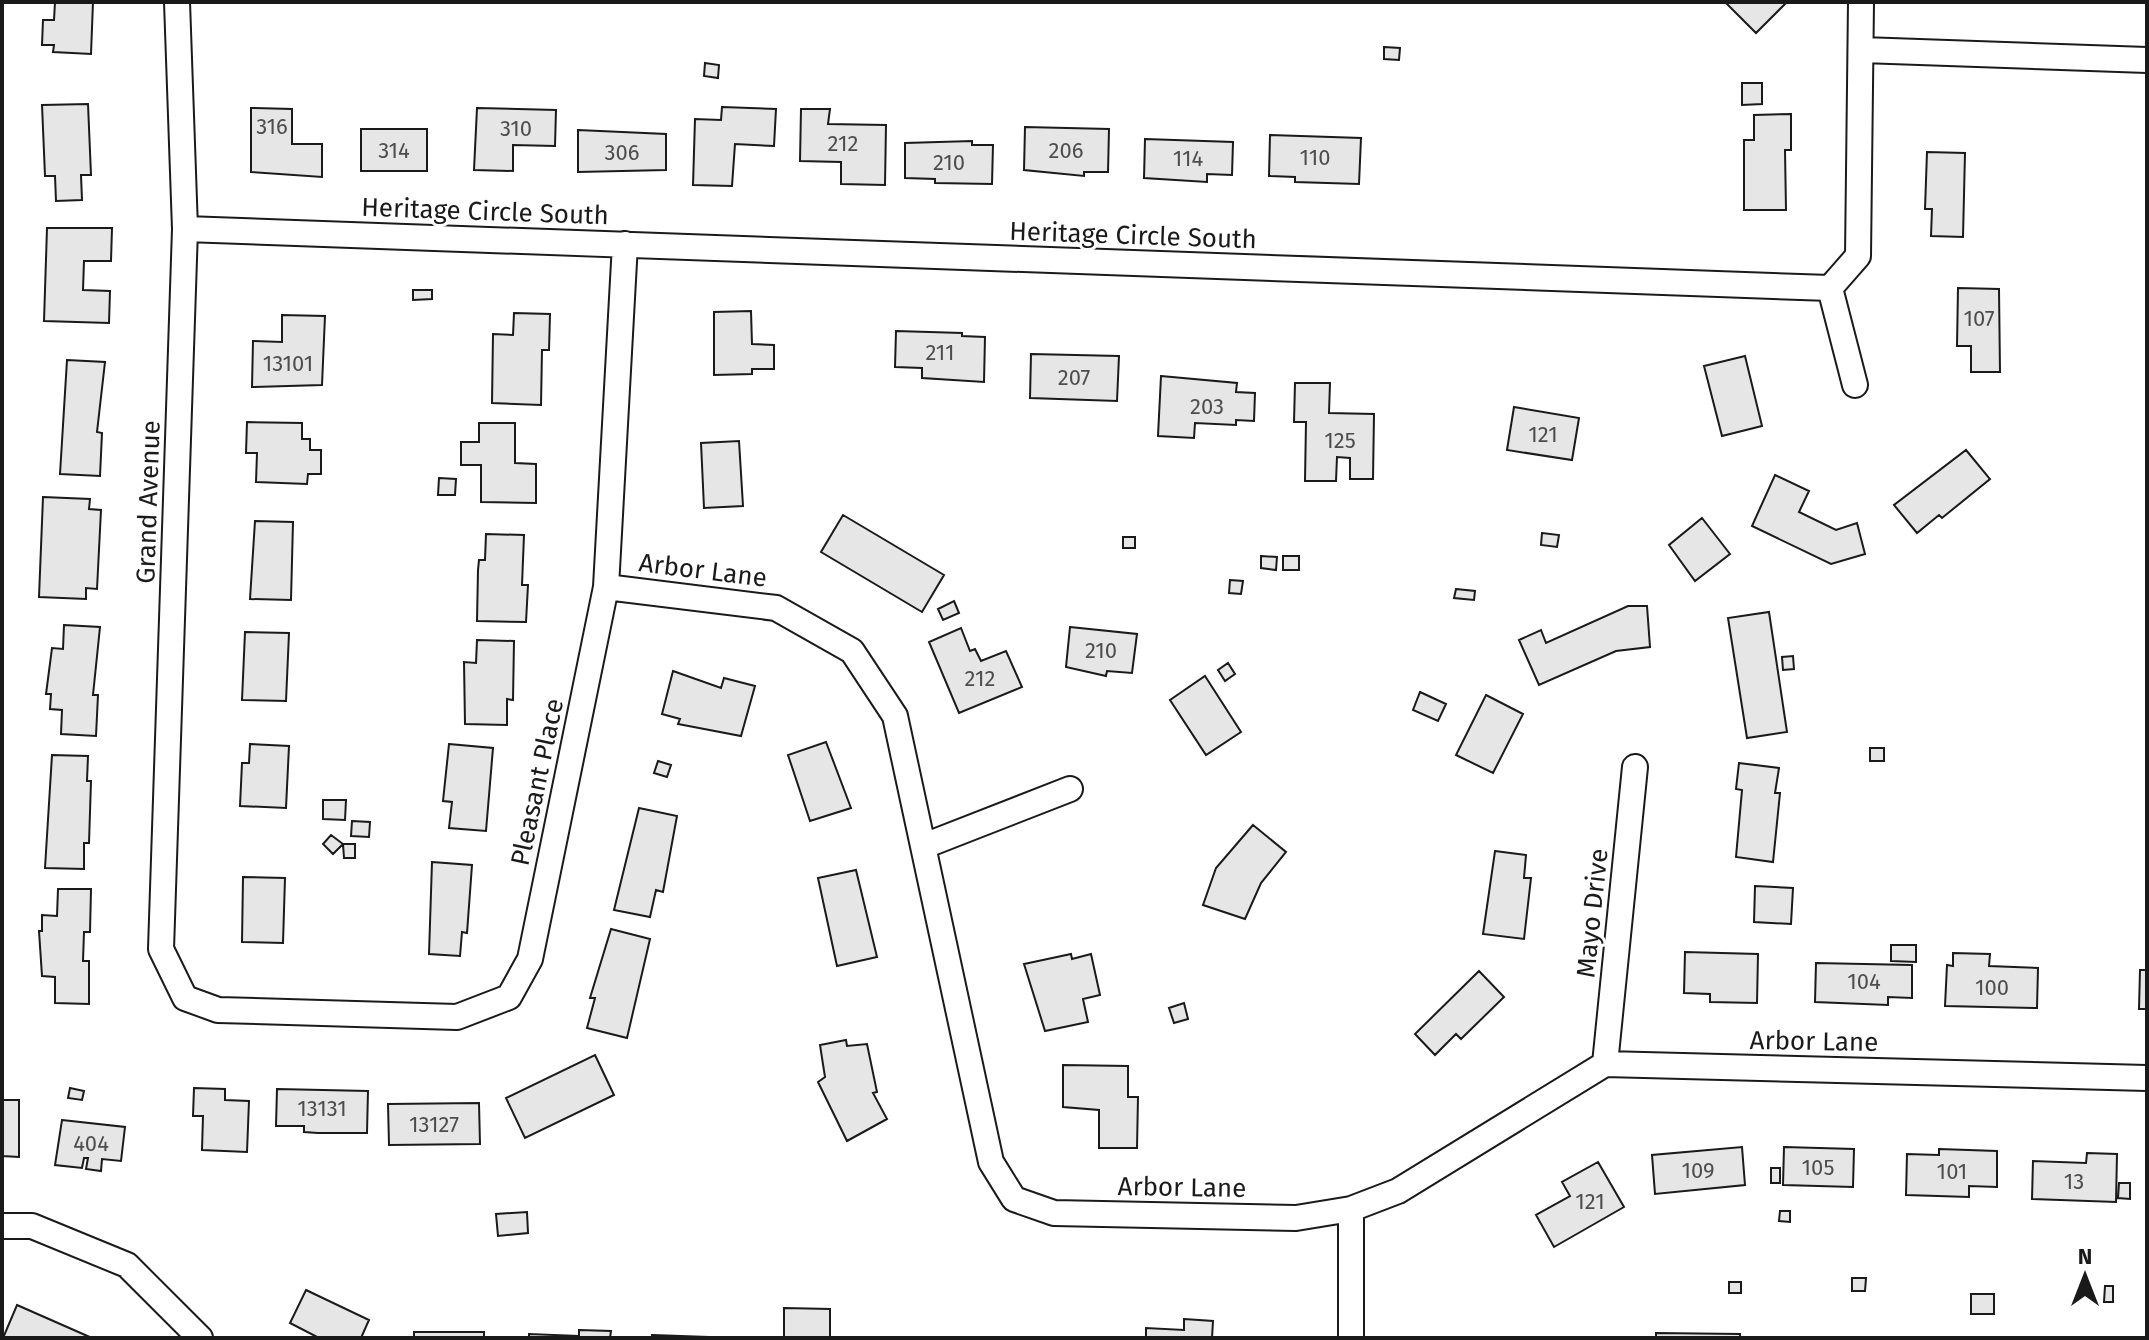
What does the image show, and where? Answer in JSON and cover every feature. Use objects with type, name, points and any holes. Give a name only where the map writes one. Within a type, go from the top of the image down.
[{"type":"street","name":"Grand Avenue","points":[[177,2],[185,229],[161,949],[185,998]]},
{"type":"street","points":[[1855,385],[1830,288],[1858,256],[1861,2]]},
{"type":"street","points":[[1862,50],[2147,60]]},
{"type":"street","name":"Heritage Circle South","points":[[185,229],[1830,288]]},
{"type":"street","name":"Pleasant Place","points":[[185,998],[218,1010],[457,1017],[509,997],[530,959],[606,587],[625,244]]},
{"type":"street","name":"Arbor Lane","points":[[606,587],[776,608],[852,651],[895,716],[991,1162],[1014,1199],[1054,1213],[1296,1218],[1351,1209],[1398,1191],[1605,1064],[2147,1078]]},
{"type":"street","name":"Mayo Drive","points":[[1605,1064],[1635,767]]},
{"type":"street","points":[[924,846],[1070,789]]},
{"type":"street","points":[[1351,1209],[1351,1338]]},
{"type":"street","points":[[2,1226],[32,1226],[127,1265],[200,1338]]},
{"type":"building","points":[[55,2],[93,2],[91,54],[53,52],[54,45],[42,45],[43,20],[54,20]]},
{"type":"building","points":[[1725,2],[1785,2],[1786,3],[1756,33]]},
{"type":"building","points":[[1384,47],[1400,48],[1399,60],[1384,59]]},
{"type":"building","points":[[705,63],[719,65],[718,78],[704,76]]},
{"type":"building","points":[[1742,83],[1762,83],[1762,104],[1742,105]]},
{"type":"building","points":[[88,104],[91,175],[81,175],[82,200],[56,201],[55,176],[45,176],[42,105]]},
{"type":"building","points":[[722,107],[776,109],[774,146],[735,144],[732,186],[693,185],[695,119],[721,120]]},
{"type":"building","points":[[251,108],[292,109],[292,144],[322,144],[322,177],[251,172]]},
{"type":"building","points":[[477,108],[556,110],[555,146],[513,145],[513,171],[474,170]]},
{"type":"building","points":[[801,109],[830,109],[828,124],[886,125],[885,185],[841,184],[841,162],[800,161]]},
{"type":"building","points":[[1791,114],[1791,150],[1785,150],[1786,210],[1744,210],[1744,140],[1754,140],[1754,115]]},
{"type":"building","points":[[1025,127],[1109,129],[1108,172],[1084,172],[1084,176],[1024,170]]},
{"type":"building","points":[[361,129],[427,129],[427,171],[361,171]]},
{"type":"building","points":[[578,130],[666,134],[666,170],[578,172]]},
{"type":"building","points":[[1270,135],[1361,138],[1359,184],[1295,182],[1295,177],[1269,176]]},
{"type":"building","points":[[1145,139],[1233,142],[1232,175],[1207,174],[1207,182],[1144,178]]},
{"type":"building","points":[[972,141],[972,145],[993,145],[992,184],[935,183],[935,179],[905,178],[905,143]]},
{"type":"building","points":[[1927,152],[1965,153],[1963,237],[1931,236],[1932,209],[1925,209]]},
{"type":"building","points":[[47,228],[112,228],[111,261],[84,261],[83,290],[110,291],[109,323],[44,321]]},
{"type":"building","points":[[1958,288],[1999,289],[2000,372],[1971,372],[1971,346],[1957,346]]},
{"type":"building","points":[[413,290],[432,290],[432,299],[413,300]]},
{"type":"building","points":[[751,311],[752,344],[774,345],[774,369],[752,369],[752,374],[714,375],[714,312]]},
{"type":"building","points":[[514,313],[550,314],[549,350],[542,350],[541,405],[492,403],[493,334],[513,335]]},
{"type":"building","points":[[282,315],[325,316],[322,385],[252,387],[253,341],[282,342]]},
{"type":"building","points":[[896,331],[962,333],[962,336],[985,337],[984,382],[922,378],[922,368],[895,367]]},
{"type":"building","points":[[1031,354],[1119,356],[1117,401],[1030,398]]},
{"type":"building","points":[[1745,356],[1762,426],[1722,436],[1704,366]]},
{"type":"building","points":[[67,360],[105,362],[97,432],[102,433],[100,476],[60,474]]},
{"type":"building","points":[[1161,376],[1237,383],[1236,392],[1255,393],[1254,421],[1236,420],[1236,425],[1195,423],[1194,438],[1158,436]]},
{"type":"building","points":[[1295,383],[1330,383],[1329,413],[1374,414],[1373,479],[1350,479],[1350,458],[1337,457],[1336,481],[1305,481],[1306,422],[1294,422]]},
{"type":"building","points":[[1514,407],[1579,418],[1572,460],[1507,450]]},
{"type":"building","points":[[247,422],[302,423],[302,439],[310,439],[310,450],[321,450],[321,474],[308,474],[307,484],[256,482],[257,453],[246,453]]},
{"type":"building","points":[[479,423],[515,423],[515,463],[536,464],[536,503],[481,502],[481,465],[461,465],[461,442],[479,442]]},
{"type":"building","points":[[739,441],[743,506],[704,508],[701,443]]},
{"type":"building","points":[[1966,450],[1990,479],[1942,518],[1939,515],[1917,533],[1894,505]]},
{"type":"building","points":[[1775,475],[1809,491],[1799,512],[1836,530],[1857,523],[1865,554],[1831,564],[1752,526]]},
{"type":"building","points":[[439,478],[456,479],[455,495],[438,495]]},
{"type":"building","points":[[43,497],[90,499],[89,509],[101,510],[97,589],[86,588],[86,599],[39,597]]},
{"type":"building","points":[[843,515],[944,575],[922,612],[821,552]]},
{"type":"building","points":[[1702,518],[1730,554],[1695,581],[1669,545]]},
{"type":"building","points":[[255,521],[293,522],[291,600],[250,599]]},
{"type":"building","points":[[1542,533],[1559,535],[1557,547],[1541,545]]},
{"type":"building","points":[[486,534],[524,535],[522,585],[528,585],[526,622],[477,621],[479,560],[485,560]]},
{"type":"building","points":[[1123,537],[1135,537],[1135,548],[1123,548]]},
{"type":"building","points":[[1261,556],[1277,557],[1276,570],[1261,568]]},
{"type":"building","points":[[1283,556],[1299,556],[1299,570],[1283,570]]},
{"type":"building","points":[[1230,580],[1243,581],[1241,594],[1229,593]]},
{"type":"building","points":[[1456,589],[1475,591],[1474,600],[1454,598]]},
{"type":"building","points":[[954,601],[959,613],[943,620],[938,609]]},
{"type":"building","points":[[1628,606],[1647,606],[1650,647],[1616,651],[1539,685],[1519,640],[1541,630],[1546,643]]},
{"type":"building","points":[[1769,612],[1787,732],[1747,738],[1728,618]]},
{"type":"building","points":[[64,625],[100,627],[93,695],[98,695],[96,736],[61,734],[62,710],[50,709],[51,694],[46,694],[52,648],[63,649]]},
{"type":"building","points":[[1070,627],[1137,634],[1132,673],[1107,671],[1106,676],[1066,667]]},
{"type":"building","points":[[961,628],[970,651],[975,649],[981,661],[1006,651],[1022,687],[959,713],[929,642]]},
{"type":"building","points":[[245,632],[289,633],[286,701],[242,700]]},
{"type":"building","points":[[477,640],[514,641],[513,700],[507,699],[507,725],[465,724],[464,662],[476,663]]},
{"type":"building","points":[[1793,656],[1794,669],[1783,670],[1782,657]]},
{"type":"building","points":[[1228,663],[1235,674],[1225,681],[1218,670]]},
{"type":"building","points":[[673,671],[721,688],[724,678],[755,686],[741,736],[678,724],[680,719],[662,714]]},
{"type":"building","points":[[1205,676],[1241,732],[1206,755],[1170,700]]},
{"type":"building","points":[[1420,692],[1446,704],[1438,721],[1413,710]]},
{"type":"building","points":[[1486,695],[1523,714],[1493,773],[1456,755]]},
{"type":"building","points":[[826,742],[851,808],[810,821],[788,755]]},
{"type":"building","points":[[250,744],[289,746],[286,808],[240,806],[242,763],[249,763]]},
{"type":"building","points":[[449,744],[493,748],[486,831],[449,828],[452,802],[443,801]]},
{"type":"building","points":[[1870,748],[1884,748],[1884,761],[1870,761]]},
{"type":"building","points":[[52,755],[88,756],[87,781],[91,781],[89,843],[84,843],[84,869],[45,868]]},
{"type":"building","points":[[658,761],[671,765],[667,777],[654,773]]},
{"type":"building","points":[[1739,763],[1779,768],[1775,793],[1780,793],[1773,862],[1736,857],[1742,790],[1736,789]]},
{"type":"building","points":[[323,800],[346,800],[345,820],[323,819]]},
{"type":"building","points":[[639,808],[677,816],[663,892],[656,890],[650,917],[614,910]]},
{"type":"building","points":[[352,821],[370,822],[369,837],[351,836]]},
{"type":"building","points":[[1253,825],[1286,852],[1261,883],[1245,919],[1203,905],[1216,868]]},
{"type":"building","points":[[331,835],[343,844],[333,854],[323,844]]},
{"type":"building","points":[[343,844],[355,844],[355,858],[344,858]]},
{"type":"building","points":[[1495,851],[1526,855],[1524,878],[1531,878],[1524,939],[1483,934]]},
{"type":"building","points":[[432,862],[472,865],[467,933],[462,932],[460,956],[429,954]]},
{"type":"building","points":[[856,870],[877,957],[837,966],[818,878]]},
{"type":"building","points":[[243,877],[285,878],[283,943],[242,942]]},
{"type":"building","points":[[1755,886],[1793,888],[1791,924],[1754,922]]},
{"type":"building","points":[[58,889],[91,889],[90,932],[84,932],[83,961],[89,961],[89,1004],[55,1003],[55,977],[42,976],[39,931],[42,931],[42,915],[57,916]]},
{"type":"building","points":[[611,929],[650,939],[627,1038],[587,1028],[595,998],[590,998]]},
{"type":"building","points":[[1891,945],[1916,945],[1916,962],[1891,961]]},
{"type":"building","points":[[1685,952],[1758,954],[1757,1003],[1710,1002],[1710,994],[1684,993]]},
{"type":"building","points":[[1953,953],[1990,954],[1989,966],[2038,968],[2037,1008],[1945,1006],[1947,965],[1953,966]]},
{"type":"building","points":[[1071,954],[1072,959],[1091,954],[1100,995],[1083,999],[1088,1022],[1045,1031],[1024,964]]},
{"type":"building","points":[[1816,963],[1912,965],[1912,998],[1888,997],[1888,1005],[1815,1002]]},
{"type":"building","points":[[2140,970],[2147,970],[2147,1009],[2139,1009]]},
{"type":"building","points":[[1479,971],[1504,997],[1461,1039],[1456,1034],[1435,1055],[1415,1034]]},
{"type":"building","points":[[1184,1003],[1188,1019],[1174,1023],[1169,1008]]},
{"type":"building","points":[[846,1040],[847,1046],[867,1044],[877,1092],[873,1093],[887,1119],[847,1141],[818,1082],[825,1077],[820,1045]]},
{"type":"building","points":[[595,1055],[614,1095],[525,1138],[506,1098]]},
{"type":"building","points":[[1063,1065],[1128,1066],[1128,1097],[1138,1097],[1137,1148],[1099,1148],[1099,1110],[1063,1107]]},
{"type":"building","points":[[70,1088],[84,1091],[82,1100],[68,1098]]},
{"type":"building","points":[[194,1088],[225,1089],[225,1100],[249,1101],[247,1152],[202,1150],[203,1116],[193,1116]]},
{"type":"building","points":[[277,1089],[368,1091],[367,1133],[304,1132],[304,1126],[276,1126]]},
{"type":"building","points":[[2,1100],[19,1100],[19,1157],[2,1156]]},
{"type":"building","points":[[479,1103],[480,1144],[389,1145],[388,1104]]},
{"type":"building","points":[[62,1120],[125,1127],[121,1161],[102,1159],[101,1171],[86,1169],[88,1158],[84,1158],[82,1168],[55,1165]]},
{"type":"building","points":[[1742,1147],[1745,1185],[1655,1194],[1652,1155]]},
{"type":"building","points":[[1784,1147],[1854,1149],[1853,1187],[1783,1185]]},
{"type":"building","points":[[1939,1149],[1997,1151],[1997,1187],[1969,1186],[1969,1197],[1906,1195],[1907,1154],[1939,1155]]},
{"type":"building","points":[[2087,1153],[2117,1154],[2116,1202],[2032,1199],[2033,1161],[2086,1163]]},
{"type":"building","points":[[1598,1162],[1624,1207],[1554,1247],[1536,1215],[1570,1196],[1562,1182]]},
{"type":"building","points":[[1771,1168],[1780,1168],[1780,1183],[1771,1183]]},
{"type":"building","points":[[2119,1183],[2130,1183],[2130,1199],[2118,1198]]},
{"type":"building","points":[[1780,1211],[1790,1211],[1790,1222],[1779,1221]]},
{"type":"building","points":[[527,1212],[528,1233],[498,1236],[496,1214]]},
{"type":"building","points":[[1852,1278],[1866,1278],[1865,1291],[1852,1291]]},
{"type":"building","points":[[1729,1282],[1741,1282],[1741,1293],[1729,1293]]},
{"type":"building","points":[[2105,1286],[2113,1286],[2113,1302],[2104,1302]]},
{"type":"building","points":[[306,1290],[369,1320],[361,1338],[319,1338],[290,1323]]},
{"type":"building","points":[[1971,1294],[1994,1294],[1994,1314],[1971,1314]]},
{"type":"building","points":[[17,1305],[92,1338],[3,1338]]},
{"type":"building","points":[[784,1308],[830,1309],[830,1338],[784,1338]]},
{"type":"building","points":[[1184,1319],[1213,1321],[1212,1338],[1146,1338],[1146,1328],[1184,1330]]},
{"type":"building","points":[[579,1330],[611,1331],[610,1338],[529,1338],[529,1334],[579,1336]]},
{"type":"building","points":[[414,1332],[484,1332],[484,1338],[414,1338]]},
{"type":"building","points":[[1656,1333],[1740,1334],[1740,1338],[1656,1338]]},
{"type":"building","points":[[652,1335],[738,1338],[652,1338]]}]
